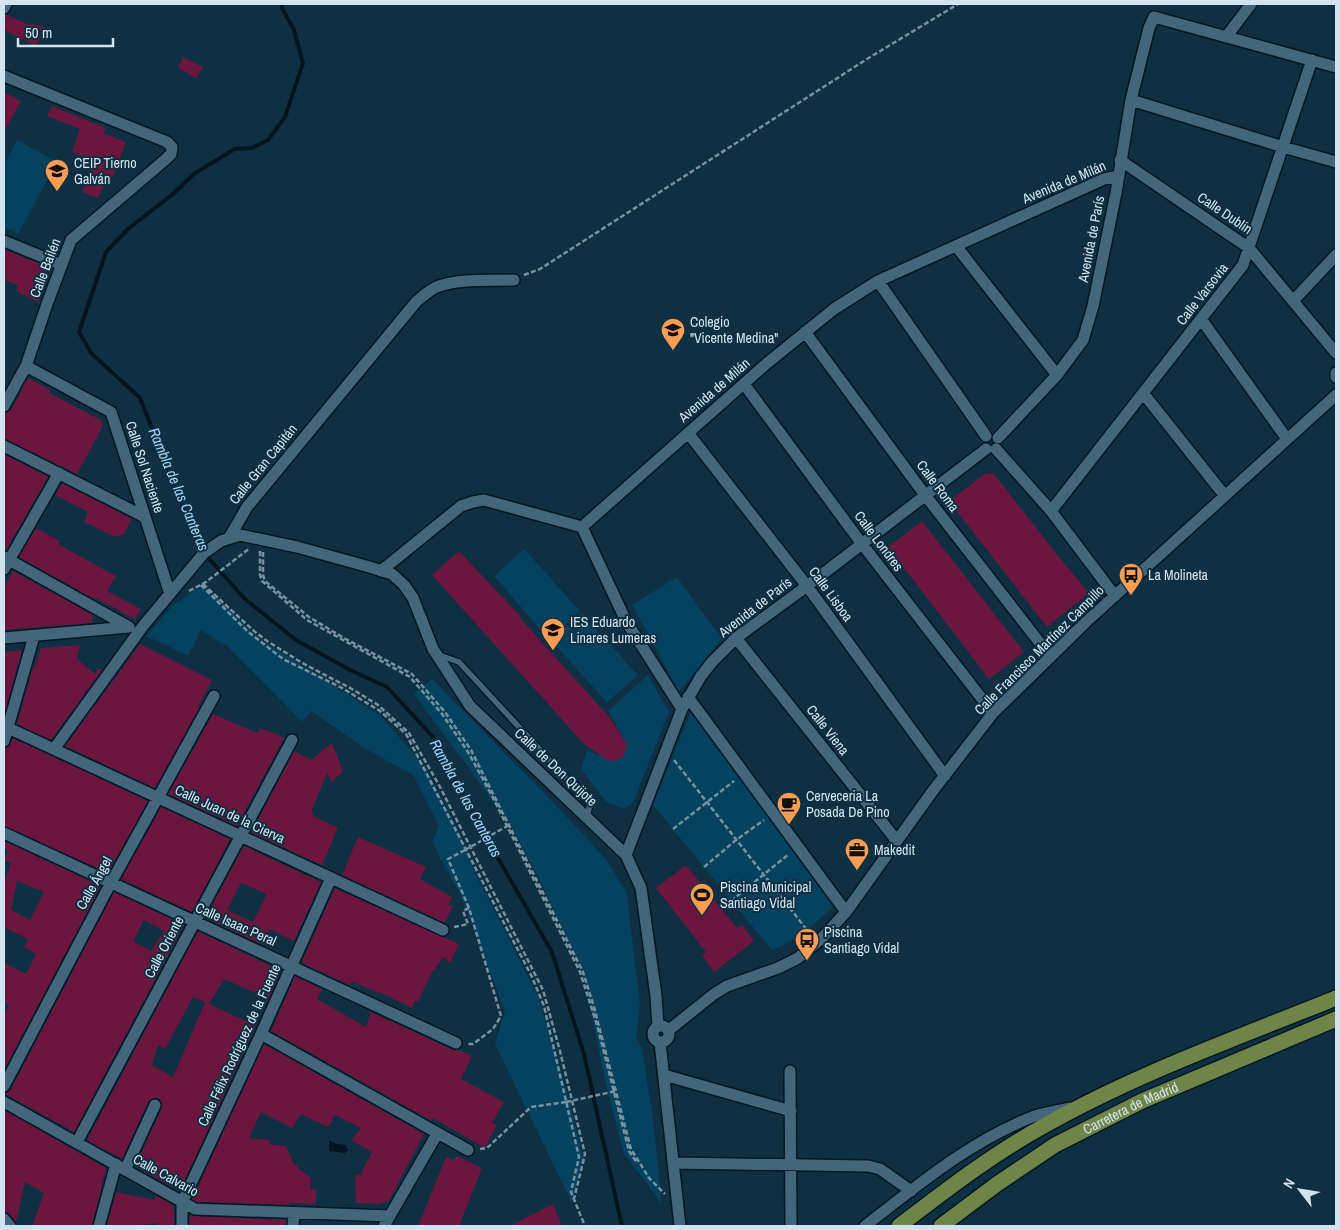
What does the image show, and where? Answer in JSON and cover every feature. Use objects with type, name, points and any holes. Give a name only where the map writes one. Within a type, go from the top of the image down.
[{"type":"main road","points":[[900,1226],[962,1178],[1041,1128],[1126,1083],[1336,998]]},
{"type":"main road","name":"Carretera de Madrid","points":[[941,1226],[997,1184],[1055,1145],[1142,1101],[1336,1019]]},
{"type":"street","points":[[4,8],[6,4]]},
{"type":"street","points":[[1251,4],[1226,37],[1336,67]]},
{"type":"street","name":"Avenida de París","points":[[626,855],[682,709],[707,669],[736,638],[994,445],[1057,375],[1083,340],[1093,306],[1119,176],[1120,160],[1131,100],[1148,28],[1154,17],[1226,37]]},
{"type":"street","name":"Calle Varsovia","points":[[1051,511],[1243,265],[1312,60]]},
{"type":"street","name":"Calle Bailén","points":[[4,76],[167,142],[172,147],[171,154],[166,159],[71,240],[26,366],[4,406]]},
{"type":"street","points":[[1131,100],[1336,162]]},
{"type":"street","name":"Calle Dublín","points":[[1120,160],[1249,248],[1336,354]]},
{"type":"street","name":"Avenida de Milán","points":[[582,527],[744,384],[834,309],[878,281],[1104,179],[1119,176]]},
{"type":"street","points":[[4,242],[62,265]]},
{"type":"street","points":[[956,246],[1057,375]]},
{"type":"street","points":[[1293,301],[1336,255]]},
{"type":"street","name":"Calle Gran Capitán","points":[[229,538],[246,507],[421,297],[439,286],[464,282],[514,280]]},
{"type":"street","points":[[878,281],[986,436],[991,434],[994,445],[1051,511],[1115,596]]},
{"type":"street","points":[[1201,319],[1287,439]]},
{"type":"street","name":"Calle Roma","points":[[806,332],[925,495],[1050,656]]},
{"type":"street","name":"Calle Sol Naciente","points":[[26,366],[111,412],[170,594]]},
{"type":"street","name":"Calle Londres","points":[[744,384],[862,544],[993,714]]},
{"type":"street","points":[[1143,393],[1225,496]]},
{"type":"street","name":"Calle Francisco Martínez Campillo","points":[[664,1075],[660,1042],[667,1039],[670,1035],[663,1028],[720,990],[778,968],[798,958],[822,938],[846,912],[945,776],[993,714],[1050,656],[1336,395]]},
{"type":"street","name":"Calle Lisboa","points":[[688,433],[807,586],[945,776]]},
{"type":"street","points":[[4,446],[145,517]]},
{"type":"street","points":[[59,473],[5,562],[129,627]]},
{"type":"street","points":[[381,571],[461,506],[472,502],[484,500],[582,527],[626,620],[682,709]]},
{"type":"street","name":"Calle de Don Quijote","points":[[229,538],[240,535],[366,566],[392,574],[404,584],[413,598],[436,654],[470,706],[626,855],[641,888],[656,996],[663,1028]]},
{"type":"street","points":[[54,749],[144,626],[204,553],[221,541],[229,538]]},
{"type":"street","points":[[4,638],[144,626]]},
{"type":"street","points":[[4,741],[6,727],[34,636]]},
{"type":"street","name":"Calle Viena","points":[[736,638],[897,841]]},
{"type":"street","name":"Calle Ángel","points":[[4,1086],[111,883],[214,696]]},
{"type":"street","points":[[688,697],[846,912]]},
{"type":"street","name":"Calle Juan de la Cierva","points":[[6,727],[443,930]]},
{"type":"street","name":"Calle Oriente","points":[[77,1142],[292,740]]},
{"type":"street","name":"Calle Isaac Peral","points":[[4,833],[456,1043]]},
{"type":"street","name":"Calle Félix Rodríguez de la Fuente","points":[[182,1226],[182,1203],[262,1034],[332,878]]},
{"type":"street","points":[[262,1034],[468,1150]]},
{"type":"street","points":[[790,1071],[791,1226]]},
{"type":"street","points":[[680,1226],[664,1075],[791,1112]]},
{"type":"street","name":"Calle Calvario","points":[[4,1102],[195,1209],[294,1213],[387,1221]]},
{"type":"street","points":[[98,1226],[121,1167],[155,1105]]},
{"type":"street","points":[[865,1226],[911,1190],[989,1137],[1034,1116],[1084,1105]]},
{"type":"street","points":[[387,1221],[437,1134]]},
{"type":"street","points":[[673,1163],[868,1166],[880,1169],[911,1190]]},
{"type":"street","points":[[293,1226],[294,1213]]},
{"type":"street","points":[[4,1219],[10,1226]]},
{"type":"lane","points":[[436,654],[459,662],[590,804],[586,817]]},
{"type":"path","points":[[514,280],[540,269],[867,59],[958,4]]},
{"type":"path","points":[[262,540],[262,575],[265,580],[309,617],[412,674],[445,712],[471,750],[583,972],[631,1149],[649,1178]]},
{"type":"path","points":[[262,540],[260,575],[262,581],[307,620],[410,676],[442,714],[468,752],[580,972],[597,1025],[629,1151],[655,1185],[678,1204]]},
{"type":"path","points":[[204,584],[240,556]]},
{"type":"path","points":[[204,584],[247,631],[283,659],[342,688],[380,711],[406,734],[532,977],[544,1006],[580,1157],[571,1192],[585,1226]]},
{"type":"path","points":[[204,584],[254,631],[304,664],[372,701],[409,733],[439,785],[543,990],[585,1154],[574,1200]]},
{"type":"path","points":[[672,757],[807,930]]},
{"type":"path","points":[[673,830],[737,778]]},
{"type":"path","points":[[704,867],[736,840],[767,818]]},
{"type":"path","points":[[456,1043],[473,1044],[493,1029],[502,1016],[469,908],[448,859],[509,825]]},
{"type":"path","points":[[731,900],[792,852]]},
{"type":"path","points":[[443,930],[468,924],[463,911],[469,908]]},
{"type":"path","points":[[468,1150],[487,1148],[531,1107],[566,1102],[616,1091]]},
{"type":"shaded area","points":[[17,140],[57,162],[18,234],[4,227],[4,165]]},
{"type":"shaded area","points":[[524,549],[580,611],[549,639],[494,576]]},
{"type":"shaded area","points":[[677,577],[722,639],[679,691],[632,605]]},
{"type":"shaded area","points":[[204,584],[257,637],[380,715],[425,767],[458,830],[478,879],[539,998],[567,1092],[584,1160],[572,1203],[495,1044],[505,1011],[460,894],[432,842],[439,826],[413,775],[366,749],[311,711],[302,722],[227,646],[201,630],[188,656],[147,636],[171,607]]},
{"type":"shaded area","points":[[581,613],[638,675],[607,702],[551,641]]},
{"type":"shaded area","points":[[648,675],[669,712],[633,803],[624,809],[606,802],[581,769],[587,750],[609,759],[622,756],[627,745],[608,711]]},
{"type":"shaded area","points":[[432,679],[606,859],[627,894],[640,1005],[636,1037],[642,1049],[653,1119],[662,1204],[624,1153],[607,1089],[584,976],[539,878],[509,823],[414,694]]},
{"type":"shaded area","points":[[692,709],[836,904],[801,936],[772,950],[653,805]]},
{"type":"shaded area","points":[[329,1140],[337,1144],[346,1145],[348,1150],[345,1153],[329,1151]]},
{"type":"building","points":[[4,15],[29,25],[30,23],[45,27],[36,46],[4,30]]},
{"type":"building","points":[[183,57],[203,67],[196,78],[178,68]]},
{"type":"building","points":[[4,94],[8,94],[21,101],[4,132]]},
{"type":"building","points":[[52,106],[106,128],[103,133],[126,142],[110,184],[105,182],[98,198],[82,192],[94,161],[72,152],[80,129],[47,116]]},
{"type":"building","points":[[4,249],[50,268],[38,302],[16,291],[18,285],[4,280]]},
{"type":"building","points":[[28,378],[50,390],[49,393],[101,420],[103,426],[77,474],[4,439],[4,413],[11,410]]},
{"type":"building","points":[[4,454],[48,477],[6,550],[4,549]]},
{"type":"building","points":[[986,473],[994,474],[1089,593],[1047,627],[949,501]]},
{"type":"building","points":[[62,483],[132,519],[124,534],[115,537],[84,522],[88,512],[55,495]]},
{"type":"building","points":[[922,521],[1024,652],[989,679],[888,547]]},
{"type":"building","points":[[36,528],[60,541],[58,544],[116,576],[107,591],[141,609],[135,619],[94,597],[94,599],[19,557]]},
{"type":"building","points":[[459,551],[521,617],[611,719],[627,745],[624,755],[620,759],[609,761],[584,744],[432,575]]},
{"type":"building","points":[[13,571],[93,615],[92,623],[4,630],[4,587]]},
{"type":"building","points":[[140,644],[212,680],[199,708],[155,788],[65,746]]},
{"type":"building","points":[[80,645],[77,659],[95,674],[99,668],[102,670],[51,740],[17,724],[33,667],[34,669],[41,648]]},
{"type":"building","points":[[22,650],[4,715],[4,652]]},
{"type":"building","points":[[213,714],[258,733],[259,728],[284,738],[237,826],[168,794]]},
{"type":"building","points":[[13,738],[148,801],[108,873],[4,826],[4,748],[10,746]]},
{"type":"building","points":[[332,743],[343,771],[332,782],[327,773],[311,812],[314,814],[313,816],[338,828],[322,865],[251,833],[294,751],[311,760]]},
{"type":"building","points":[[161,807],[230,839],[192,912],[121,879]]},
{"type":"building","points":[[358,837],[426,867],[420,879],[452,897],[448,905],[453,906],[445,923],[342,875]]},
{"type":"building","points":[[4,841],[101,886],[4,1070],[4,1014],[9,1005],[4,1002],[4,963],[26,974],[36,954],[24,947],[28,939],[4,927],[4,883],[11,863],[4,860],[8,850],[4,848]],"holes":[[[17,881],[44,892],[30,920],[11,910]]]},
{"type":"building","points":[[244,846],[321,882],[294,941],[269,929],[266,936],[263,934],[258,943],[205,918]],"holes":[[[241,883],[267,894],[253,922],[227,910]]]},
{"type":"building","points":[[686,865],[737,928],[742,925],[754,941],[714,972],[702,955],[706,952],[656,888]]},
{"type":"building","points":[[335,888],[459,944],[450,963],[443,957],[433,970],[418,1002],[415,1001],[412,1008],[352,981],[350,985],[304,964],[302,961]]},
{"type":"building","points":[[114,892],[184,925],[74,1132],[4,1093],[11,1089]],"holes":[[[144,920],[164,931],[151,951],[133,941]]]},
{"type":"building","points":[[198,931],[281,971],[269,999],[224,979],[209,1004],[256,1026],[182,1186],[171,1174],[172,1187],[135,1166],[162,1108],[159,1098],[154,1098],[148,1102],[122,1159],[87,1140]],"holes":[[[193,997],[205,1002],[173,1077],[152,1065],[158,1045],[165,1049]]]},
{"type":"building","points":[[295,976],[322,989],[317,999],[366,1027],[371,1012],[453,1050],[458,1050],[472,1056],[461,1079],[504,1102],[492,1123],[497,1125],[485,1148],[433,1118],[432,1121],[271,1031]]},
{"type":"building","points":[[264,1044],[424,1134],[389,1200],[380,1204],[356,1203],[355,1175],[360,1175],[372,1152],[351,1140],[361,1128],[335,1115],[328,1127],[301,1114],[292,1128],[261,1112],[249,1138],[269,1140],[269,1144],[286,1146],[294,1165],[298,1165],[298,1168],[311,1178],[310,1189],[316,1189],[316,1204],[197,1202],[192,1199]]},
{"type":"building","points":[[4,1110],[106,1168],[92,1226],[32,1226],[44,1193],[25,1182],[16,1222],[9,1214],[4,1212]]},
{"type":"building","points":[[457,1156],[482,1168],[459,1226],[418,1226],[446,1157],[454,1160]]},
{"type":"building","points":[[116,1192],[155,1200],[155,1195],[173,1205],[175,1226],[157,1226],[157,1223],[134,1226],[107,1226]]},
{"type":"building","points":[[553,1204],[562,1226],[510,1226]]},
{"type":"building","points":[[190,1215],[286,1220],[286,1226],[189,1226]]},
{"type":"waterway","name":"Rambla de las Canteras","points":[[282,4],[282,8],[294,30],[303,63],[285,117],[268,140],[252,148],[235,149],[195,173],[173,194],[128,229],[106,252],[79,332],[91,353],[140,398],[186,514],[204,553],[245,599],[296,640],[350,670],[387,687],[433,737],[487,839],[552,952],[584,1054],[622,1226]]},
{"type":"place","name":"CEIP Tierno Galván","points":[[57,192]]},
{"type":"place","name":"Colegio \"Vicente Medina\"","points":[[673,351]]},
{"type":"place","name":"La Molineta","points":[[1131,596]]},
{"type":"place","name":"IES Eduardo Linares Lumeras","points":[[553,651]]},
{"type":"place","name":"Cerveceria La Posada De Pino","points":[[789,825]]},
{"type":"place","name":"Makedit","points":[[857,871]]},
{"type":"place","name":"Piscina Municipal Santiago Vidal","points":[[702,916]]},
{"type":"place","name":"Piscina Santiago Vidal","points":[[807,961]]}]
